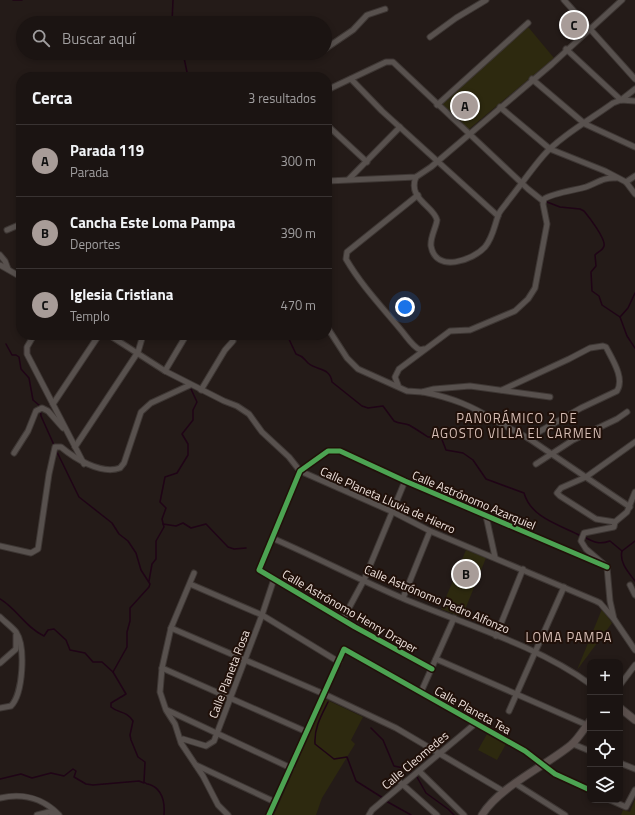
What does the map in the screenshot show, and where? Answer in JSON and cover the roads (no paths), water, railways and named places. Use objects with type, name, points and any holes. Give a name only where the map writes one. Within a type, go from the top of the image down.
[{"type":"street","points":[[430,37],[450,22],[486,0]]},
{"type":"street","points":[[564,0],[635,79]]},
{"type":"street","points":[[332,181],[416,177],[437,162],[532,79],[552,64],[566,49],[622,0]]},
{"type":"street","points":[[332,44],[353,30],[367,15],[385,9]]},
{"type":"street","points":[[437,105],[528,23]]},
{"type":"street","points":[[566,49],[621,100],[635,101]]},
{"type":"street","points":[[332,88],[382,63],[390,61],[396,64],[437,105],[537,197],[543,200]]},
{"type":"street","points":[[351,79],[437,162],[498,216]]},
{"type":"street","points":[[532,79],[585,124],[635,146]]},
{"type":"street","points":[[416,177],[414,181],[418,195],[423,204],[437,216],[437,223],[432,238],[431,248],[444,262],[453,263],[469,258],[479,252],[489,241],[494,231],[498,216],[522,183],[550,149],[635,89]]},
{"type":"street","points":[[500,107],[550,149],[626,182],[635,194]]},
{"type":"street","points":[[349,179],[400,127]]},
{"type":"street","points":[[332,130],[367,162]]},
{"type":"street","points":[[626,182],[635,176]]},
{"type":"street","points":[[543,200],[546,197],[558,195],[569,190],[587,187],[606,178],[616,178]]},
{"type":"street","points":[[418,195],[347,252],[346,259],[374,300],[384,309],[412,344],[420,350],[425,349]]},
{"type":"street","points":[[398,385],[395,381],[396,373],[450,331],[470,330],[515,311],[528,299],[535,288],[547,224],[543,200]]},
{"type":"street","points":[[7,230],[16,227]]},
{"type":"street","points":[[0,255],[8,269]]},
{"type":"street","points":[[0,265],[16,274]]},
{"type":"street","points":[[332,335],[347,358],[358,369],[398,385],[407,391],[422,392],[466,404],[528,438],[630,506]]},
{"type":"street","points":[[31,340],[27,347],[27,354],[67,434],[84,464]]},
{"type":"street","points":[[53,404],[96,340]]},
{"type":"street","name":"Calle Planeta Lluvia de Hierro","points":[[118,340],[165,371],[190,385],[238,406],[250,414],[262,432],[289,457],[300,471],[393,512],[430,531],[495,557],[600,603],[614,619],[635,650]]},
{"type":"street","points":[[75,447],[138,352],[142,340]]},
{"type":"street","points":[[165,371],[183,340]]},
{"type":"street","points":[[200,390],[233,341]]},
{"type":"street","points":[[502,390],[590,348],[606,347],[619,378],[617,391],[581,408],[528,438]]},
{"type":"street","points":[[0,546],[31,553],[38,549],[49,474],[56,447],[61,446],[84,464],[112,469],[120,468],[124,463],[141,412],[151,403],[190,385]]},
{"type":"street","points":[[422,392],[434,389],[463,386],[550,397]]},
{"type":"street","points":[[14,453],[28,431],[36,411],[42,408],[48,411],[67,434]]},
{"type":"street","points":[[536,464],[584,434],[622,416],[627,412]]},
{"type":"street","points":[[615,522],[596,519],[558,494],[557,491],[560,488],[586,477],[635,442]]},
{"type":"street","name":"Calle Astrónomo Azarquiel","points":[[300,471],[322,454],[333,450],[340,451],[405,481],[607,567]]},
{"type":"street","points":[[272,538],[300,471]]},
{"type":"street","points":[[343,619],[364,580],[405,481]]},
{"type":"street","points":[[614,619],[607,567],[586,550],[581,541],[581,537],[584,533],[614,527],[615,522],[627,512],[635,492]]},
{"type":"street","points":[[486,516],[495,557]]},
{"type":"street","points":[[403,598],[430,531]]},
{"type":"street","name":"Calle Astrónomo Henry Draper","points":[[272,538],[259,570],[355,627],[432,669]]},
{"type":"street","name":"Calle Astrónomo Pedro Alfonzo","points":[[272,538],[403,598],[535,653],[576,674],[587,682]]},
{"type":"street","points":[[496,636],[523,569]]},
{"type":"street","points":[[194,573],[171,628],[162,668],[160,692],[166,710],[175,724],[181,741],[218,805],[228,815]]},
{"type":"street","name":"Calle Planeta Rosa","points":[[181,741],[183,740],[206,746],[214,741],[274,580]]},
{"type":"street","points":[[190,584],[262,615],[339,662],[269,815]]},
{"type":"street","points":[[630,585],[635,595]]},
{"type":"street","points":[[510,711],[564,587]]},
{"type":"street","points":[[0,617],[16,632],[21,645],[23,664],[15,700],[11,706],[0,708]]},
{"type":"street","points":[[421,692],[454,618]]},
{"type":"street","points":[[171,628],[324,694],[396,728],[503,791]]},
{"type":"street","points":[[0,663],[16,649],[16,632]]},
{"type":"street","name":"Calle Planeta Tea","points":[[339,662],[344,649],[525,751],[555,774],[587,789]]},
{"type":"street","points":[[436,659],[587,722]]},
{"type":"street","points":[[623,681],[635,665]]},
{"type":"street","points":[[162,668],[307,732]]},
{"type":"street","points":[[166,710],[291,768]]},
{"type":"street","points":[[623,710],[635,720]]},
{"type":"street","name":"Calle Cleomedes","points":[[369,815],[372,810],[402,783],[419,771],[476,723]]},
{"type":"street","points":[[482,815],[503,791],[544,765],[572,744],[587,725]]},
{"type":"street","points":[[572,744],[587,750]]},
{"type":"street","points":[[623,764],[635,769]]},
{"type":"street","points":[[196,765],[275,802]]},
{"type":"street","points":[[419,771],[464,815]]},
{"type":"street","points":[[402,783],[437,815]]},
{"type":"street","points":[[516,784],[565,815]]},
{"type":"street","points":[[616,803],[626,808],[635,790]]},
{"type":"street","points":[[0,798],[15,796],[34,798],[45,803],[58,815]]},
{"type":"street","points":[[37,815],[49,812],[58,815]]},
{"type":"waterway","points":[[13,0],[22,0]]},
{"type":"waterway","points":[[172,16],[173,0]]},
{"type":"waterway","points":[[184,60],[187,72]]},
{"type":"waterway","points":[[547,202],[560,207],[580,209],[584,211],[600,233],[604,246],[602,250],[595,255],[596,266],[591,272],[592,291],[599,296],[602,305],[620,317],[627,336],[635,348]]},
{"type":"waterway","points":[[620,317],[628,308],[635,293]]},
{"type":"waterway","points":[[289,340],[296,354],[302,356],[308,363],[329,374],[332,382],[362,406],[368,408],[383,406],[394,421],[409,425],[428,437],[441,437],[446,450],[463,453],[473,460],[486,479],[524,493],[533,509],[540,515],[547,520],[581,536]]},
{"type":"waterway","points":[[6,344],[12,355],[19,357],[21,369],[29,378],[33,400],[40,406],[41,416],[54,445]]},
{"type":"waterway","points":[[149,581],[152,564],[156,559],[156,541],[164,527],[162,519],[166,508],[160,502],[165,477],[177,473],[188,455],[188,444],[182,434],[193,420],[193,410],[197,402],[191,389]]},
{"type":"waterway","points":[[56,450],[79,497],[112,523],[119,534],[128,541],[136,553],[141,570],[150,584],[130,608],[127,647],[113,672],[126,694],[111,703],[111,707],[128,715],[133,721],[130,735],[131,740],[138,757],[145,762],[144,782],[147,784]]},
{"type":"waterway","points":[[163,524],[176,526],[183,523],[191,528],[206,524],[228,547],[234,549],[246,548]]},
{"type":"waterway","points":[[584,537],[603,543],[610,541],[622,551],[621,555],[623,563],[635,581]]},
{"type":"waterway","points":[[622,551],[635,541]]},
{"type":"waterway","points":[[0,599],[12,608],[38,633],[44,636],[48,630],[54,629],[66,640],[70,650],[85,653],[93,662],[102,662],[113,672]]},
{"type":"waterway","points":[[328,702],[317,727],[315,744],[334,759],[347,757],[356,781],[383,798]]},
{"type":"waterway","points":[[371,728],[383,740],[394,766],[408,769],[411,772]]},
{"type":"waterway","points":[[0,779],[21,774],[32,778],[51,773],[64,776],[73,769],[76,771],[74,777],[86,784],[93,785],[139,781],[144,783]]},
{"type":"waterway","points":[[417,777],[426,793],[454,815]]},
{"type":"waterway","points":[[148,784],[157,789],[162,796],[164,815]]},
{"type":"waterway","points":[[386,801],[411,815]]},
{"type":"place","name":"Iglesia Cristiana","points":[[574,25]]},
{"type":"place","name":"Parada 119","points":[[465,106]]},
{"type":"place","name":"Cancha Este Loma Pampa","points":[[466,574]]},
{"type":"district","name":"PANORÁMICO 2 DE AGOSTO VILLA EL CARMEN","points":[[517,426]]},
{"type":"district","name":"LOMA PAMPA","points":[[569,637]]}]
